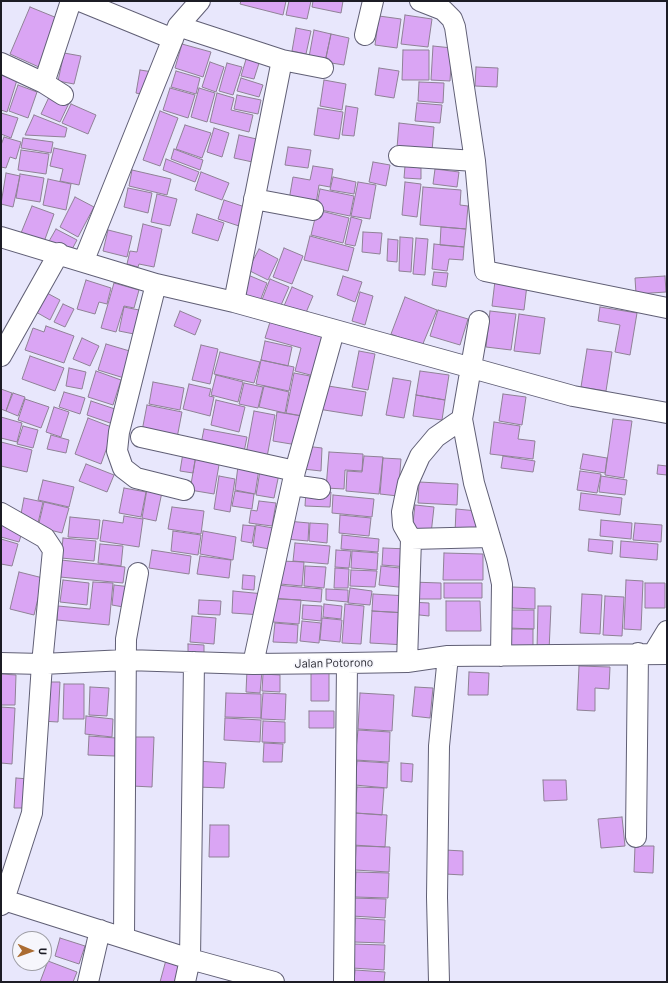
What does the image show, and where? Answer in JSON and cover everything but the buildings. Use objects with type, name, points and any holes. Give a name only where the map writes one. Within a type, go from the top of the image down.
[{"type":"street","points":[[44,83],[71,1]]},
{"type":"street","points":[[80,1],[176,33],[282,60],[323,68]]},
{"type":"street","points":[[84,260],[176,33],[200,1]]},
{"type":"street","points":[[365,35],[373,1]]},
{"type":"street","points":[[429,2],[443,10],[452,19],[456,27],[475,162],[484,271],[667,308]]},
{"type":"street","points":[[234,302],[282,60]]},
{"type":"street","points":[[1,63],[44,83],[63,95]]},
{"type":"street","points":[[399,156],[475,162]]},
{"type":"street","points":[[254,199],[313,210]]},
{"type":"street","points":[[1,237],[84,260],[156,284],[234,302],[334,331],[573,396],[667,412]]},
{"type":"street","points":[[1,356],[58,253]]},
{"type":"street","points":[[156,284],[119,432],[117,451],[123,468],[136,478],[184,490]]},
{"type":"street","points":[[479,321],[462,419],[474,483],[502,584],[501,656]]},
{"type":"street","points":[[253,664],[294,478],[334,331]]},
{"type":"street","points":[[407,662],[411,539],[403,525],[402,512],[408,483],[420,456],[436,437],[462,419]]},
{"type":"street","points":[[142,437],[294,478],[320,489]]},
{"type":"street","points":[[1,513],[45,538],[53,550],[42,664],[32,813],[3,902],[124,937],[190,959],[274,982]]},
{"type":"street","points":[[411,539],[490,537]]},
{"type":"street","points":[[124,937],[126,639],[138,573]]},
{"type":"street","points":[[636,837],[653,654],[667,631]]},
{"type":"street","name":"Jalan Potorono","points":[[1,663],[42,664],[126,660],[253,664],[347,663],[407,662],[448,656],[653,654]]},
{"type":"street","points":[[438,982],[437,897],[439,746],[448,656]]},
{"type":"street","points":[[185,982],[190,959],[194,662]]},
{"type":"street","points":[[344,982],[347,663]]},
{"type":"street","points":[[88,982],[100,930]]}]
